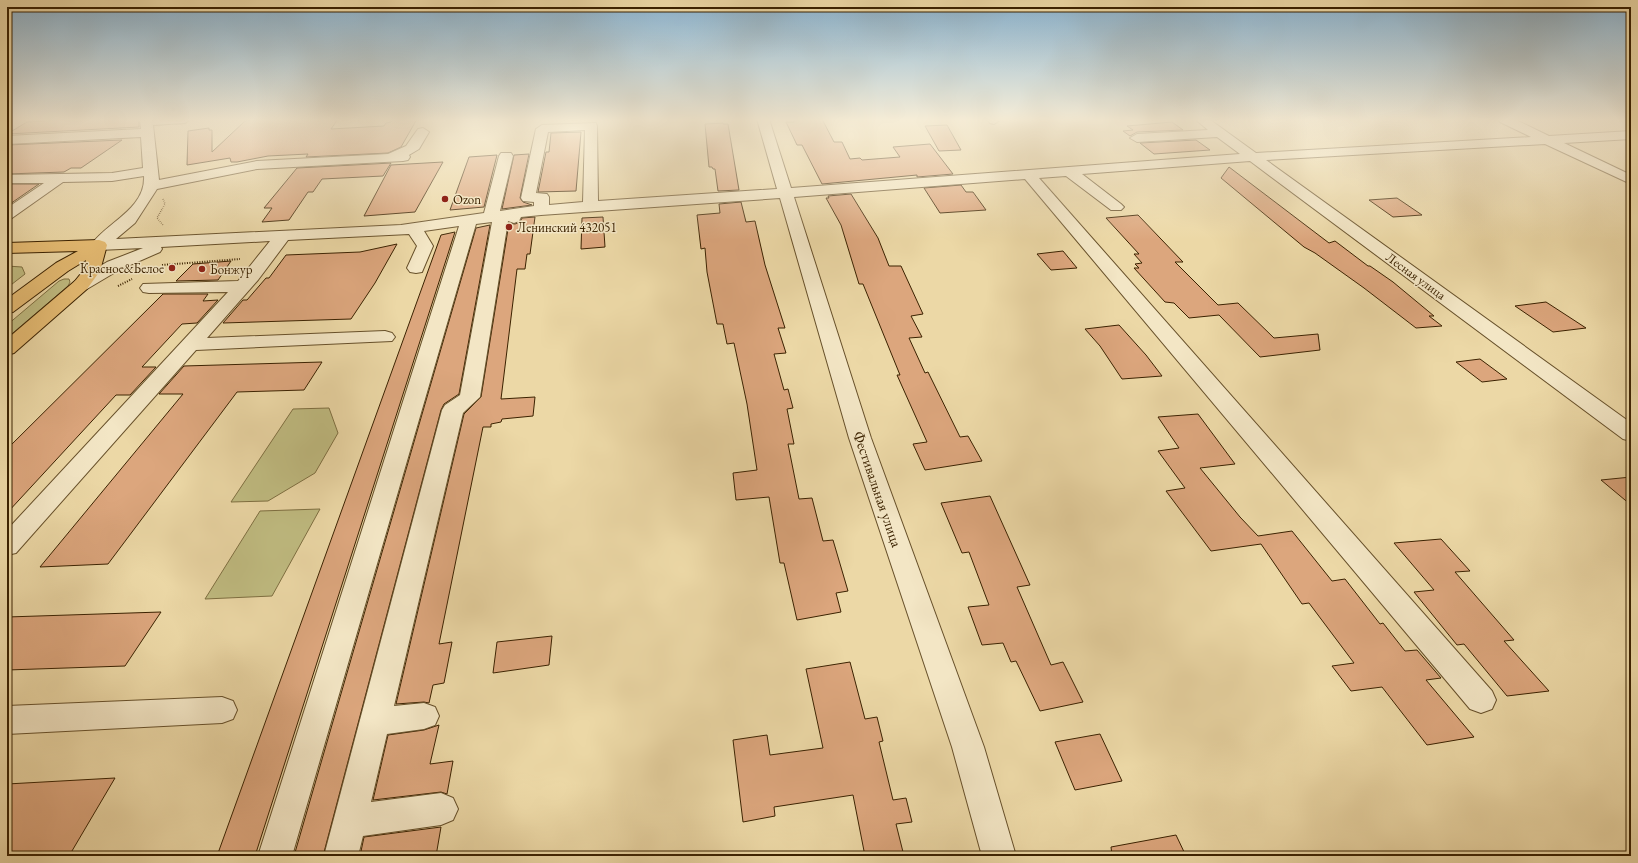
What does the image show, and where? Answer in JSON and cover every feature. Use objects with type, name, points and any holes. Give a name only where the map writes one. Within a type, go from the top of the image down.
[{"type":"main road","points":[[7,249],[99,245]]},
{"type":"main road","points":[[7,308],[39,270],[99,245]]},
{"type":"main road","points":[[7,349],[81,285],[91,271],[99,245]]},
{"type":"main road","points":[[7,249],[26,255],[39,270]]},
{"type":"street","points":[[99,245],[129,220],[138,209],[152,186],[150,159]]},
{"type":"street","points":[[152,186],[257,165],[357,159]]},
{"type":"street","points":[[275,856],[505,159]]},
{"type":"street","points":[[536,159],[528,198],[542,197],[541,210]]},
{"type":"street","points":[[590,206],[591,159]]},
{"type":"street","name":"Фестивальная улица","points":[[776,159],[860,438],[968,747],[999,856]]},
{"type":"street","points":[[99,245],[180,242],[414,228],[541,210],[786,193],[1223,159]]},
{"type":"street","name":"Лесная улица","points":[[1256,159],[1631,434]]},
{"type":"street","points":[[1587,159],[1631,180]]},
{"type":"street","points":[[7,179],[112,177],[151,171]]},
{"type":"street","points":[[1069,171],[1116,207]]},
{"type":"street","points":[[1028,174],[1481,700]]},
{"type":"street","points":[[7,215],[60,178]]},
{"type":"street","points":[[487,217],[525,221],[559,220]]},
{"type":"street","points":[[341,856],[453,410],[470,397],[487,217]]},
{"type":"street","points":[[414,228],[425,246],[416,268]]},
{"type":"street","points":[[7,546],[241,286],[252,276],[283,236]]},
{"type":"street","points":[[81,285],[113,266],[134,256],[180,242]]},
{"type":"street","points":[[150,288],[241,286]]},
{"type":"street","points":[[189,344],[385,337]]},
{"type":"street","points":[[7,720],[222,710]]},
{"type":"street","points":[[375,722],[424,716]]},
{"type":"street","points":[[350,821],[441,809]]},
{"type":"shaded area","points":[[7,266],[22,267],[25,274],[7,288]]},
{"type":"shaded area","points":[[69,279],[70,282],[68,286],[7,338],[7,325],[59,281]]},
{"type":"shaded area","points":[[329,408],[338,433],[315,473],[268,501],[231,502],[293,409]]},
{"type":"shaded area","points":[[320,509],[272,596],[205,599],[260,511]]},
{"type":"building","points":[[7,159],[94,159],[81,168],[71,168],[64,172],[7,174]]},
{"type":"building","points":[[187,159],[222,159],[187,165]]},
{"type":"building","points":[[230,159],[251,159],[237,162],[231,162]]},
{"type":"building","points":[[468,159],[496,159],[484,207],[450,210]]},
{"type":"building","points":[[513,159],[528,159],[520,198],[523,202],[532,205],[502,209]]},
{"type":"building","points":[[545,159],[579,159],[576,191],[538,192]]},
{"type":"building","points":[[708,159],[734,159],[739,190],[718,191],[715,169],[709,167]]},
{"type":"building","points":[[809,159],[942,159],[953,174],[917,177],[917,175],[822,184]]},
{"type":"building","points":[[443,162],[415,212],[364,216],[391,165]]},
{"type":"building","points":[[391,163],[383,176],[322,179],[313,192],[308,192],[289,220],[262,222],[272,208],[264,208],[297,168]]},
{"type":"building","points":[[1229,167],[1329,243],[1335,241],[1368,266],[1393,282],[1434,316],[1429,316],[1442,326],[1416,328],[1364,288],[1315,253],[1304,247],[1221,178]]},
{"type":"building","points":[[7,184],[39,184],[7,206]]},
{"type":"building","points":[[961,185],[966,192],[973,192],[986,210],[940,213],[924,188]]},
{"type":"building","points":[[851,194],[878,238],[889,266],[901,266],[923,314],[911,316],[922,337],[909,338],[925,373],[928,372],[960,437],[968,436],[982,461],[925,470],[913,444],[927,442],[897,375],[900,375],[863,284],[859,284],[841,225],[826,198],[829,198],[828,196]]},
{"type":"building","points":[[1397,198],[1422,215],[1393,217],[1369,200]]},
{"type":"building","points":[[741,202],[746,222],[755,221],[765,265],[785,328],[778,328],[786,353],[774,354],[784,390],[788,389],[793,408],[787,409],[794,444],[788,444],[799,499],[812,498],[823,541],[833,540],[848,591],[836,593],[841,612],[797,620],[784,563],[780,563],[769,497],[736,500],[733,473],[757,470],[747,404],[734,343],[727,344],[723,324],[717,324],[707,272],[705,248],[701,249],[697,215],[720,213],[719,204]]},
{"type":"building","points":[[1138,215],[1183,262],[1175,262],[1218,305],[1238,303],[1274,338],[1318,334],[1320,350],[1260,357],[1219,315],[1189,318],[1174,303],[1165,302],[1134,268],[1139,268],[1135,264],[1142,263],[1134,254],[1139,254],[1106,218]]},
{"type":"building","points":[[535,217],[530,254],[527,254],[525,269],[517,269],[501,399],[535,397],[533,416],[502,419],[501,422],[491,424],[491,427],[483,427],[439,644],[452,642],[444,683],[433,685],[429,703],[396,704],[464,414],[481,397],[509,223],[515,224],[520,222],[522,218]]},
{"type":"building","points":[[603,217],[605,247],[581,249],[582,218]]},
{"type":"building","points":[[490,225],[459,394],[444,404],[441,410],[323,856],[294,856],[476,228]]},
{"type":"building","points":[[455,232],[255,856],[217,856],[441,235]]},
{"type":"building","points":[[397,244],[375,283],[351,319],[223,323],[243,300],[247,300],[266,278],[269,278],[286,255],[360,252]]},
{"type":"building","points":[[1063,251],[1077,268],[1051,270],[1037,254]]},
{"type":"building","points":[[231,261],[218,280],[176,281],[193,264]]},
{"type":"building","points":[[163,294],[208,294],[203,301],[218,300],[197,323],[182,324],[142,367],[156,367],[130,395],[116,395],[7,513],[7,449]]},
{"type":"building","points":[[1546,302],[1586,328],[1553,332],[1515,306]]},
{"type":"building","points":[[1119,325],[1146,355],[1162,376],[1122,379],[1100,346],[1085,329]]},
{"type":"building","points":[[1480,359],[1507,379],[1482,382],[1456,362]]},
{"type":"building","points":[[322,362],[304,390],[237,392],[108,564],[40,567],[183,394],[159,394],[184,366]]},
{"type":"building","points":[[1198,414],[1235,464],[1200,468],[1240,517],[1258,536],[1292,531],[1332,581],[1345,579],[1380,624],[1383,623],[1405,651],[1417,650],[1441,678],[1426,680],[1474,737],[1427,745],[1382,687],[1351,691],[1332,666],[1354,663],[1309,603],[1302,604],[1261,544],[1211,551],[1166,491],[1185,488],[1158,451],[1179,448],[1158,417]]},
{"type":"building","points":[[1631,477],[1631,505],[1601,480]]},
{"type":"building","points":[[990,496],[1030,585],[1017,587],[1051,665],[1063,662],[1083,702],[1040,711],[1016,661],[1011,662],[1003,643],[982,645],[968,607],[989,605],[969,552],[962,553],[941,503]]},
{"type":"building","points":[[1441,539],[1470,571],[1455,572],[1514,640],[1504,641],[1549,691],[1507,696],[1464,644],[1457,645],[1414,592],[1434,590],[1394,543]]},
{"type":"building","points":[[161,612],[125,666],[7,670],[7,617]]},
{"type":"building","points":[[552,636],[549,665],[493,673],[497,642]]},
{"type":"building","points":[[850,662],[865,719],[877,717],[883,741],[879,742],[893,800],[906,798],[912,822],[896,824],[904,856],[865,856],[853,795],[774,807],[775,816],[743,822],[733,740],[767,735],[770,755],[823,748],[806,669]]},
{"type":"building","points":[[439,725],[430,764],[453,761],[447,794],[441,792],[373,800],[388,735],[424,730]]},
{"type":"building","points":[[1100,734],[1122,781],[1075,790],[1055,742]]},
{"type":"building","points":[[115,778],[69,856],[7,856],[7,784]]},
{"type":"building","points":[[441,827],[436,856],[360,856],[364,837]]},
{"type":"building","points":[[1176,835],[1186,856],[1112,856],[1111,847]]},
{"type":"place","name":"Ozon","points":[[445,199]]},
{"type":"place","name":"Ленинский 432051","points":[[509,227]]},
{"type":"place","name":"Красное&Белое","points":[[172,268]]},
{"type":"place","name":"Бонжур","points":[[202,269]]}]
